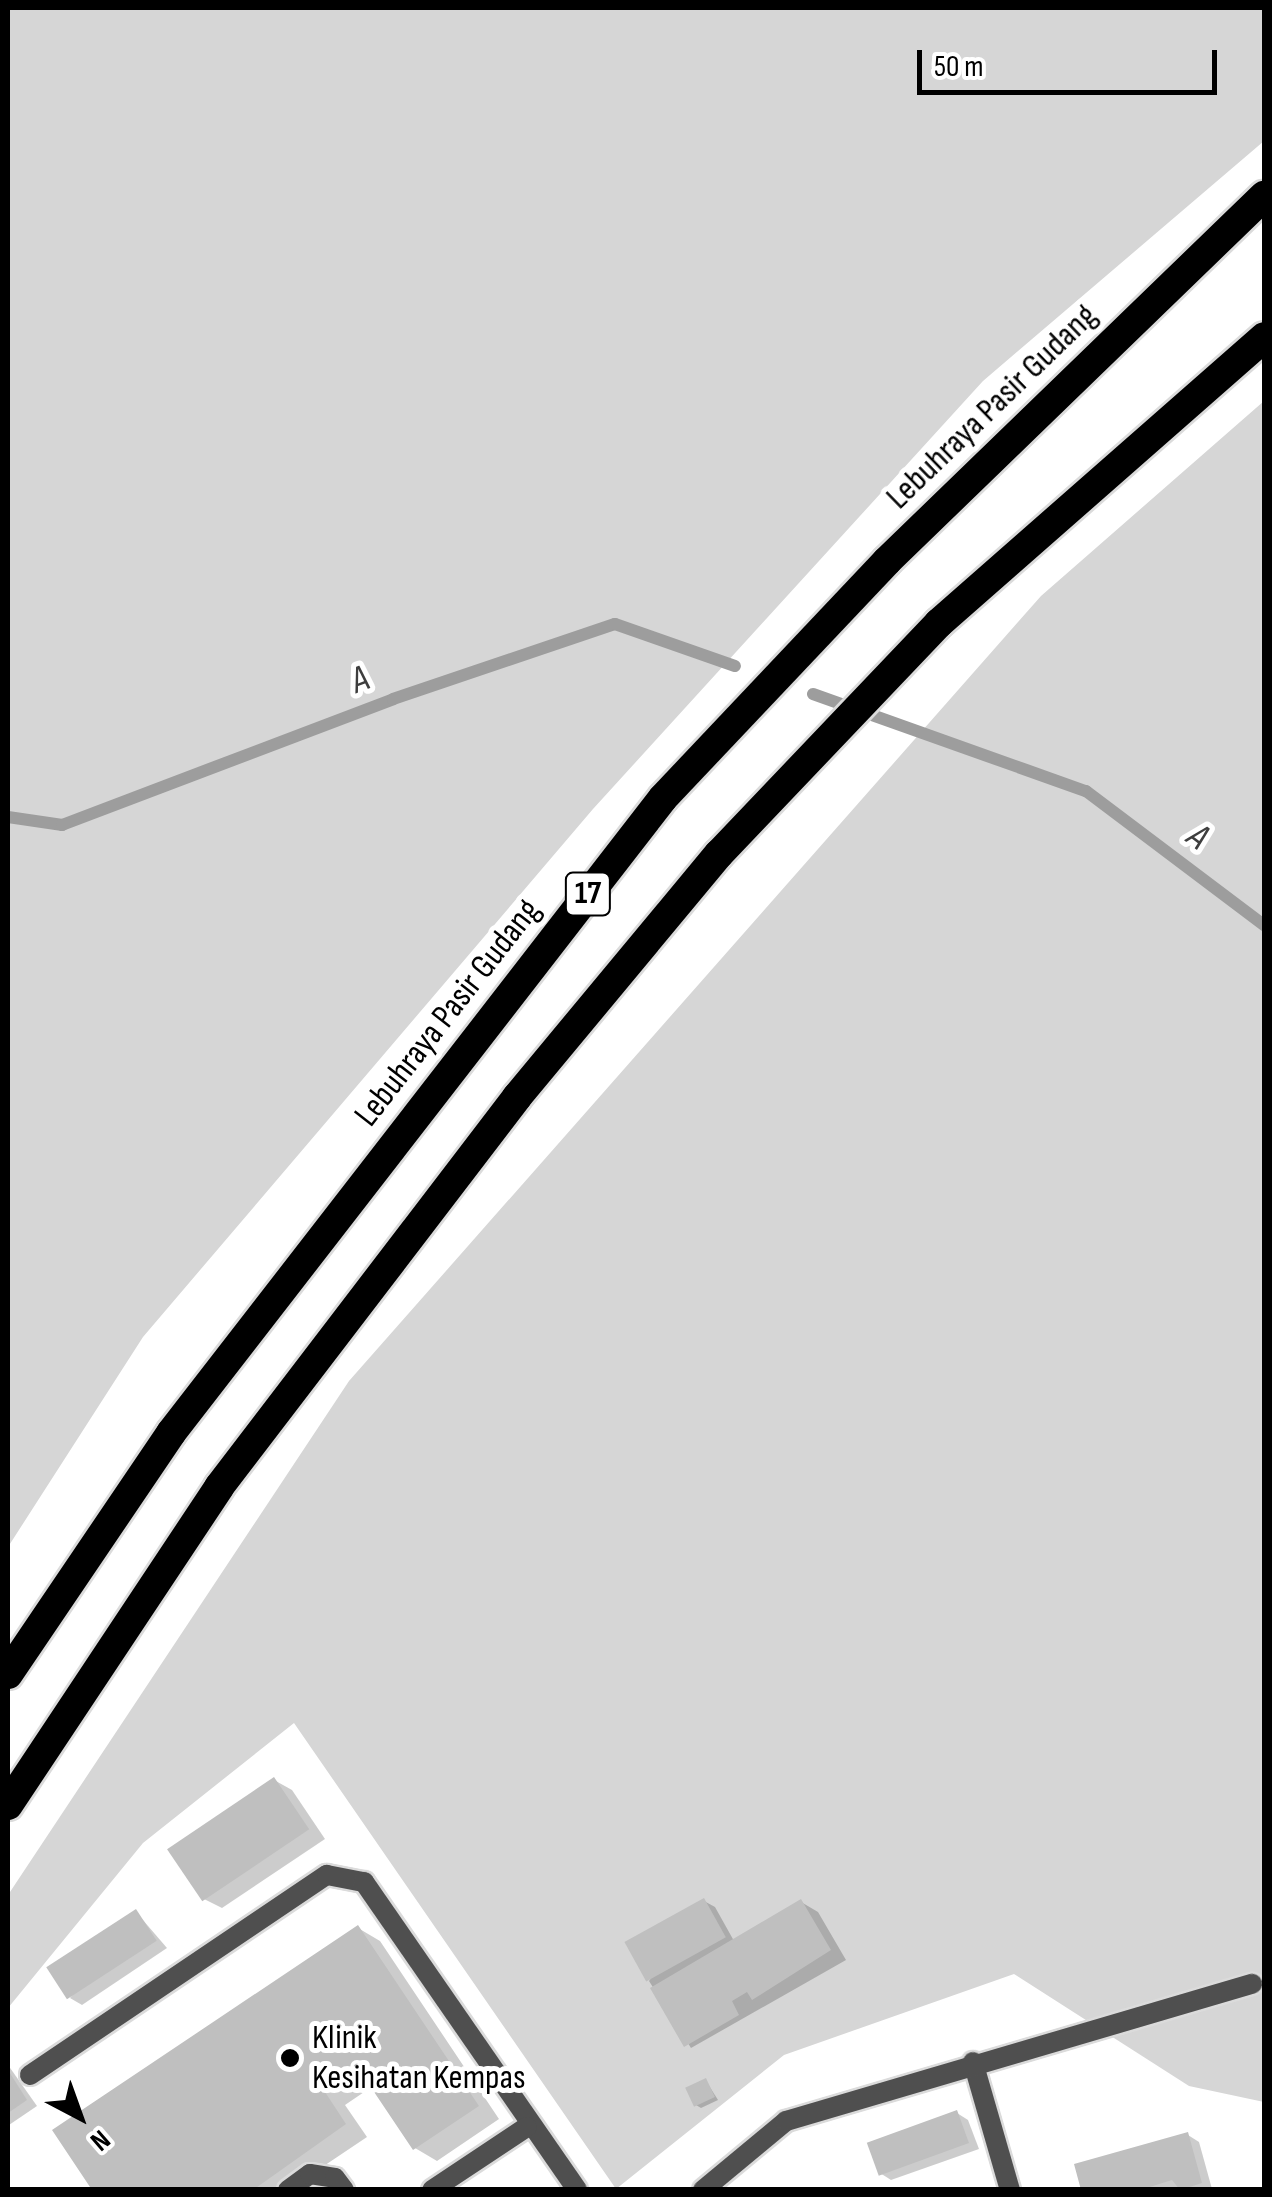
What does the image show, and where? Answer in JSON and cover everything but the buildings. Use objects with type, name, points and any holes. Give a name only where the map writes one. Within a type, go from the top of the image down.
[{"type":"highway","name":"Lebuhraya Pasir Gudang","points":[[8,1674],[172,1433],[663,798],[887,561],[1264,196]]},
{"type":"highway","name":"17","points":[[8,1804],[219,1487],[516,1097],[719,854],[939,624],[1264,336]]},
{"type":"lane","points":[[30,2075],[327,1875],[364,1882],[528,2127],[577,2190]]},
{"type":"lane","points":[[704,2190],[786,2122],[973,2062],[1252,1984]]},
{"type":"lane","points":[[973,2062],[1010,2190]]},
{"type":"lane","points":[[432,2190],[528,2127]]},
{"type":"lane","points":[[288,2190],[310,2174],[335,2178],[344,2190]]},
{"type":"shaded area","points":[[8,8],[1264,8],[1264,141],[983,381],[593,809],[143,1337],[8,1547]]},
{"type":"shaded area","points":[[1264,401],[1264,2102],[1189,2086],[1014,1974],[784,2055],[616,2189],[294,1723],[143,1843],[8,2008],[8,1895],[349,1381],[1041,596]]},
{"type":"waterway","name":"A","points":[[8,817],[62,825],[393,699],[615,624],[735,666]]},
{"type":"waterway","name":"A","points":[[813,694],[1086,791],[1264,925]]},
{"type":"place","name":"Klinik Kesihatan Kempas","points":[[290,2058]]}]
